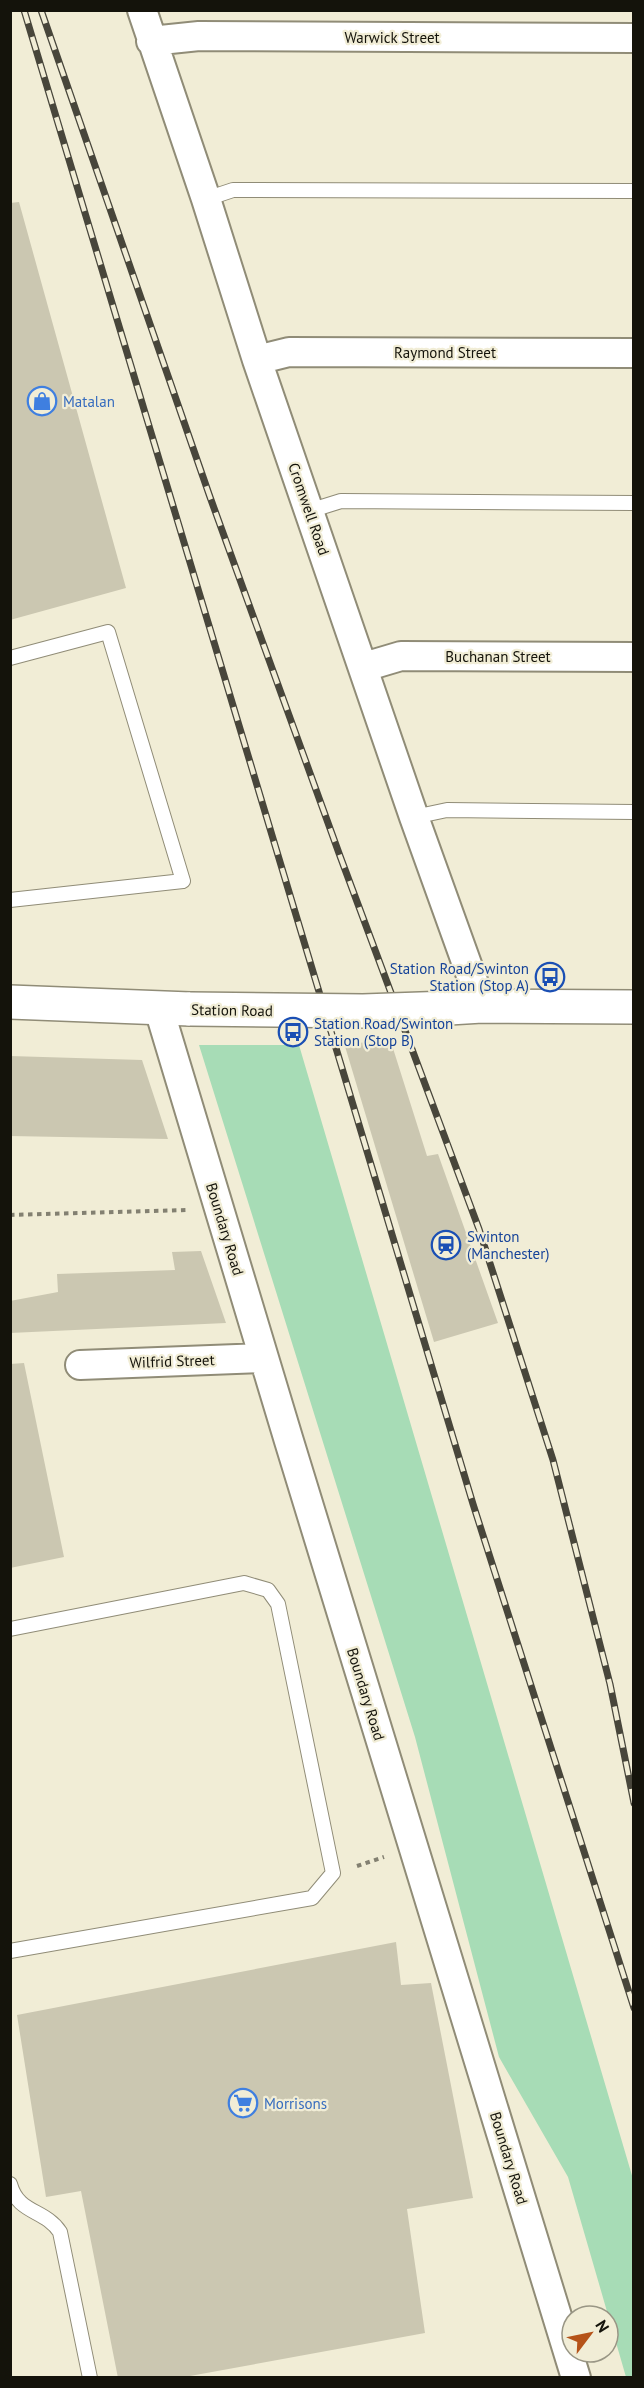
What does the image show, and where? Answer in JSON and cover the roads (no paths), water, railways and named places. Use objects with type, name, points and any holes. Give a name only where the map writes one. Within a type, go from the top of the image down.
[{"type":"main road","name":"Station Road","points":[[10,1002],[175,1009],[363,1011],[482,1006],[633,1008]]},
{"type":"street","name":"Cromwell Road","points":[[142,10],[206,199],[257,360],[414,817],[482,1006]]},
{"type":"street","name":"Warwick Street","points":[[151,41],[199,36],[633,38]]},
{"type":"street","name":"Raymond Street","points":[[257,360],[289,352],[633,352]]},
{"type":"street","name":"Buchanan Street","points":[[364,668],[400,656],[633,657]]},
{"type":"street","name":"Boundary Road","points":[[175,1009],[219,1209],[576,2378]]},
{"type":"street","name":"Wilfrid Street","points":[[80,1365],[263,1358]]},
{"type":"lane","points":[[206,199],[233,190],[633,191]]},
{"type":"lane","points":[[309,511],[341,501],[633,503]]},
{"type":"lane","points":[[10,658],[108,632],[183,881],[10,900]]},
{"type":"lane","points":[[414,817],[447,810],[633,812]]},
{"type":"lane","points":[[10,1629],[244,1583],[268,1590],[278,1604],[333,1873],[312,1898],[10,1951]]},
{"type":"lane","points":[[10,2184],[13,2194],[21,2204],[51,2222],[60,2232],[90,2378]]},
{"type":"railway","points":[[24,10],[473,1504],[634,2008]]},
{"type":"railway","points":[[41,10],[210,497],[340,856],[479,1229],[553,1460],[610,1684],[634,1803]]},
{"type":"place","name":"Matalan","points":[[42,401]]},
{"type":"place","name":"Station Road/Swinton Station (Stop A)","points":[[550,977]]},
{"type":"place","name":"Station Road/Swinton Station (Stop B)","points":[[293,1032]]},
{"type":"place","name":"Swinton (Manchester)","points":[[446,1245]]},
{"type":"place","name":"Morrisons","points":[[243,2103]]}]
